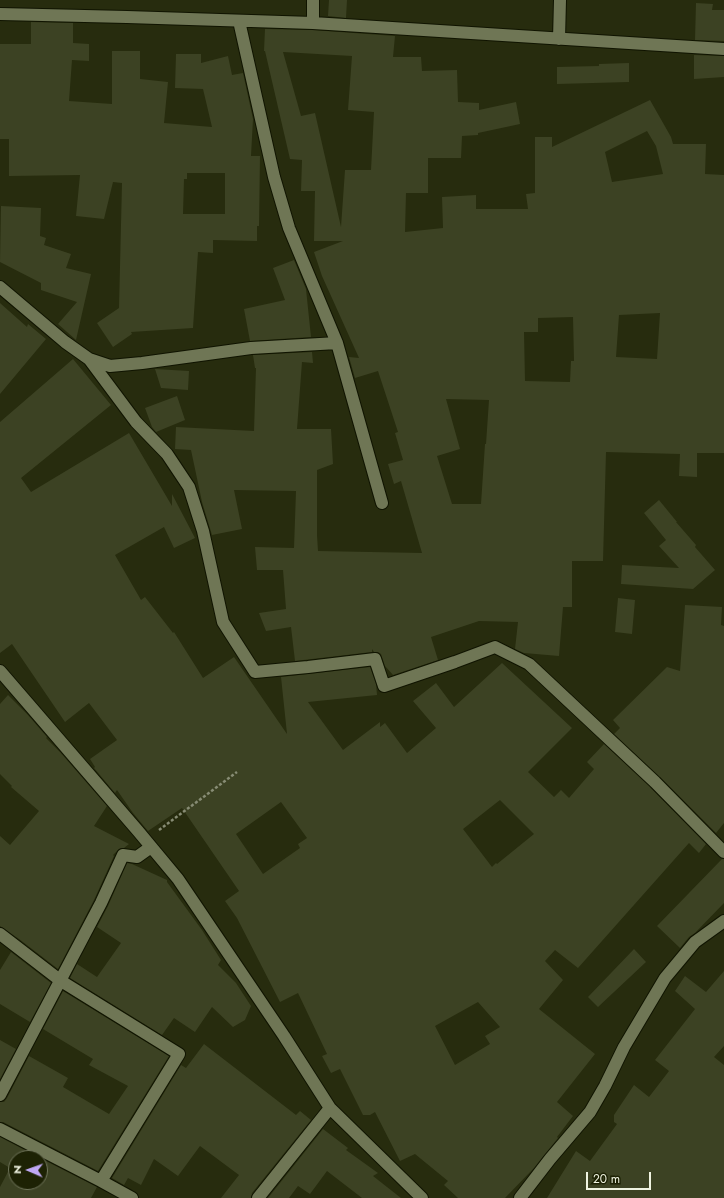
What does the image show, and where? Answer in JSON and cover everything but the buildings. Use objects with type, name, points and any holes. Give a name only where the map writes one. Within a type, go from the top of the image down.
[{"type":"street","points":[[313,0],[313,23]]},
{"type":"street","points":[[559,39],[560,0]]},
{"type":"street","points":[[0,14],[313,23],[724,49]]},
{"type":"street","points":[[238,20],[274,177],[289,228],[337,343],[382,503]]},
{"type":"street","points":[[0,287],[65,342],[89,359],[110,366],[251,348],[337,343]]},
{"type":"street","points":[[89,359],[136,422],[167,454],[189,487],[203,531],[223,622],[255,672],[375,659],[384,686],[495,647],[530,664],[655,782],[724,852]]},
{"type":"street","points":[[0,671],[178,879],[284,1036],[330,1108],[422,1198]]},
{"type":"street","points":[[0,1095],[101,903],[123,855],[137,857],[148,843]]},
{"type":"street","points":[[520,1198],[550,1159],[590,1112],[605,1086],[624,1047],[665,978],[695,942],[724,921]]},
{"type":"street","points":[[0,934],[61,981],[179,1054],[101,1181]]},
{"type":"street","points":[[258,1198],[330,1108]]},
{"type":"street","points":[[0,1129],[132,1198]]},
{"type":"path","points":[[148,843],[237,772]]}]
